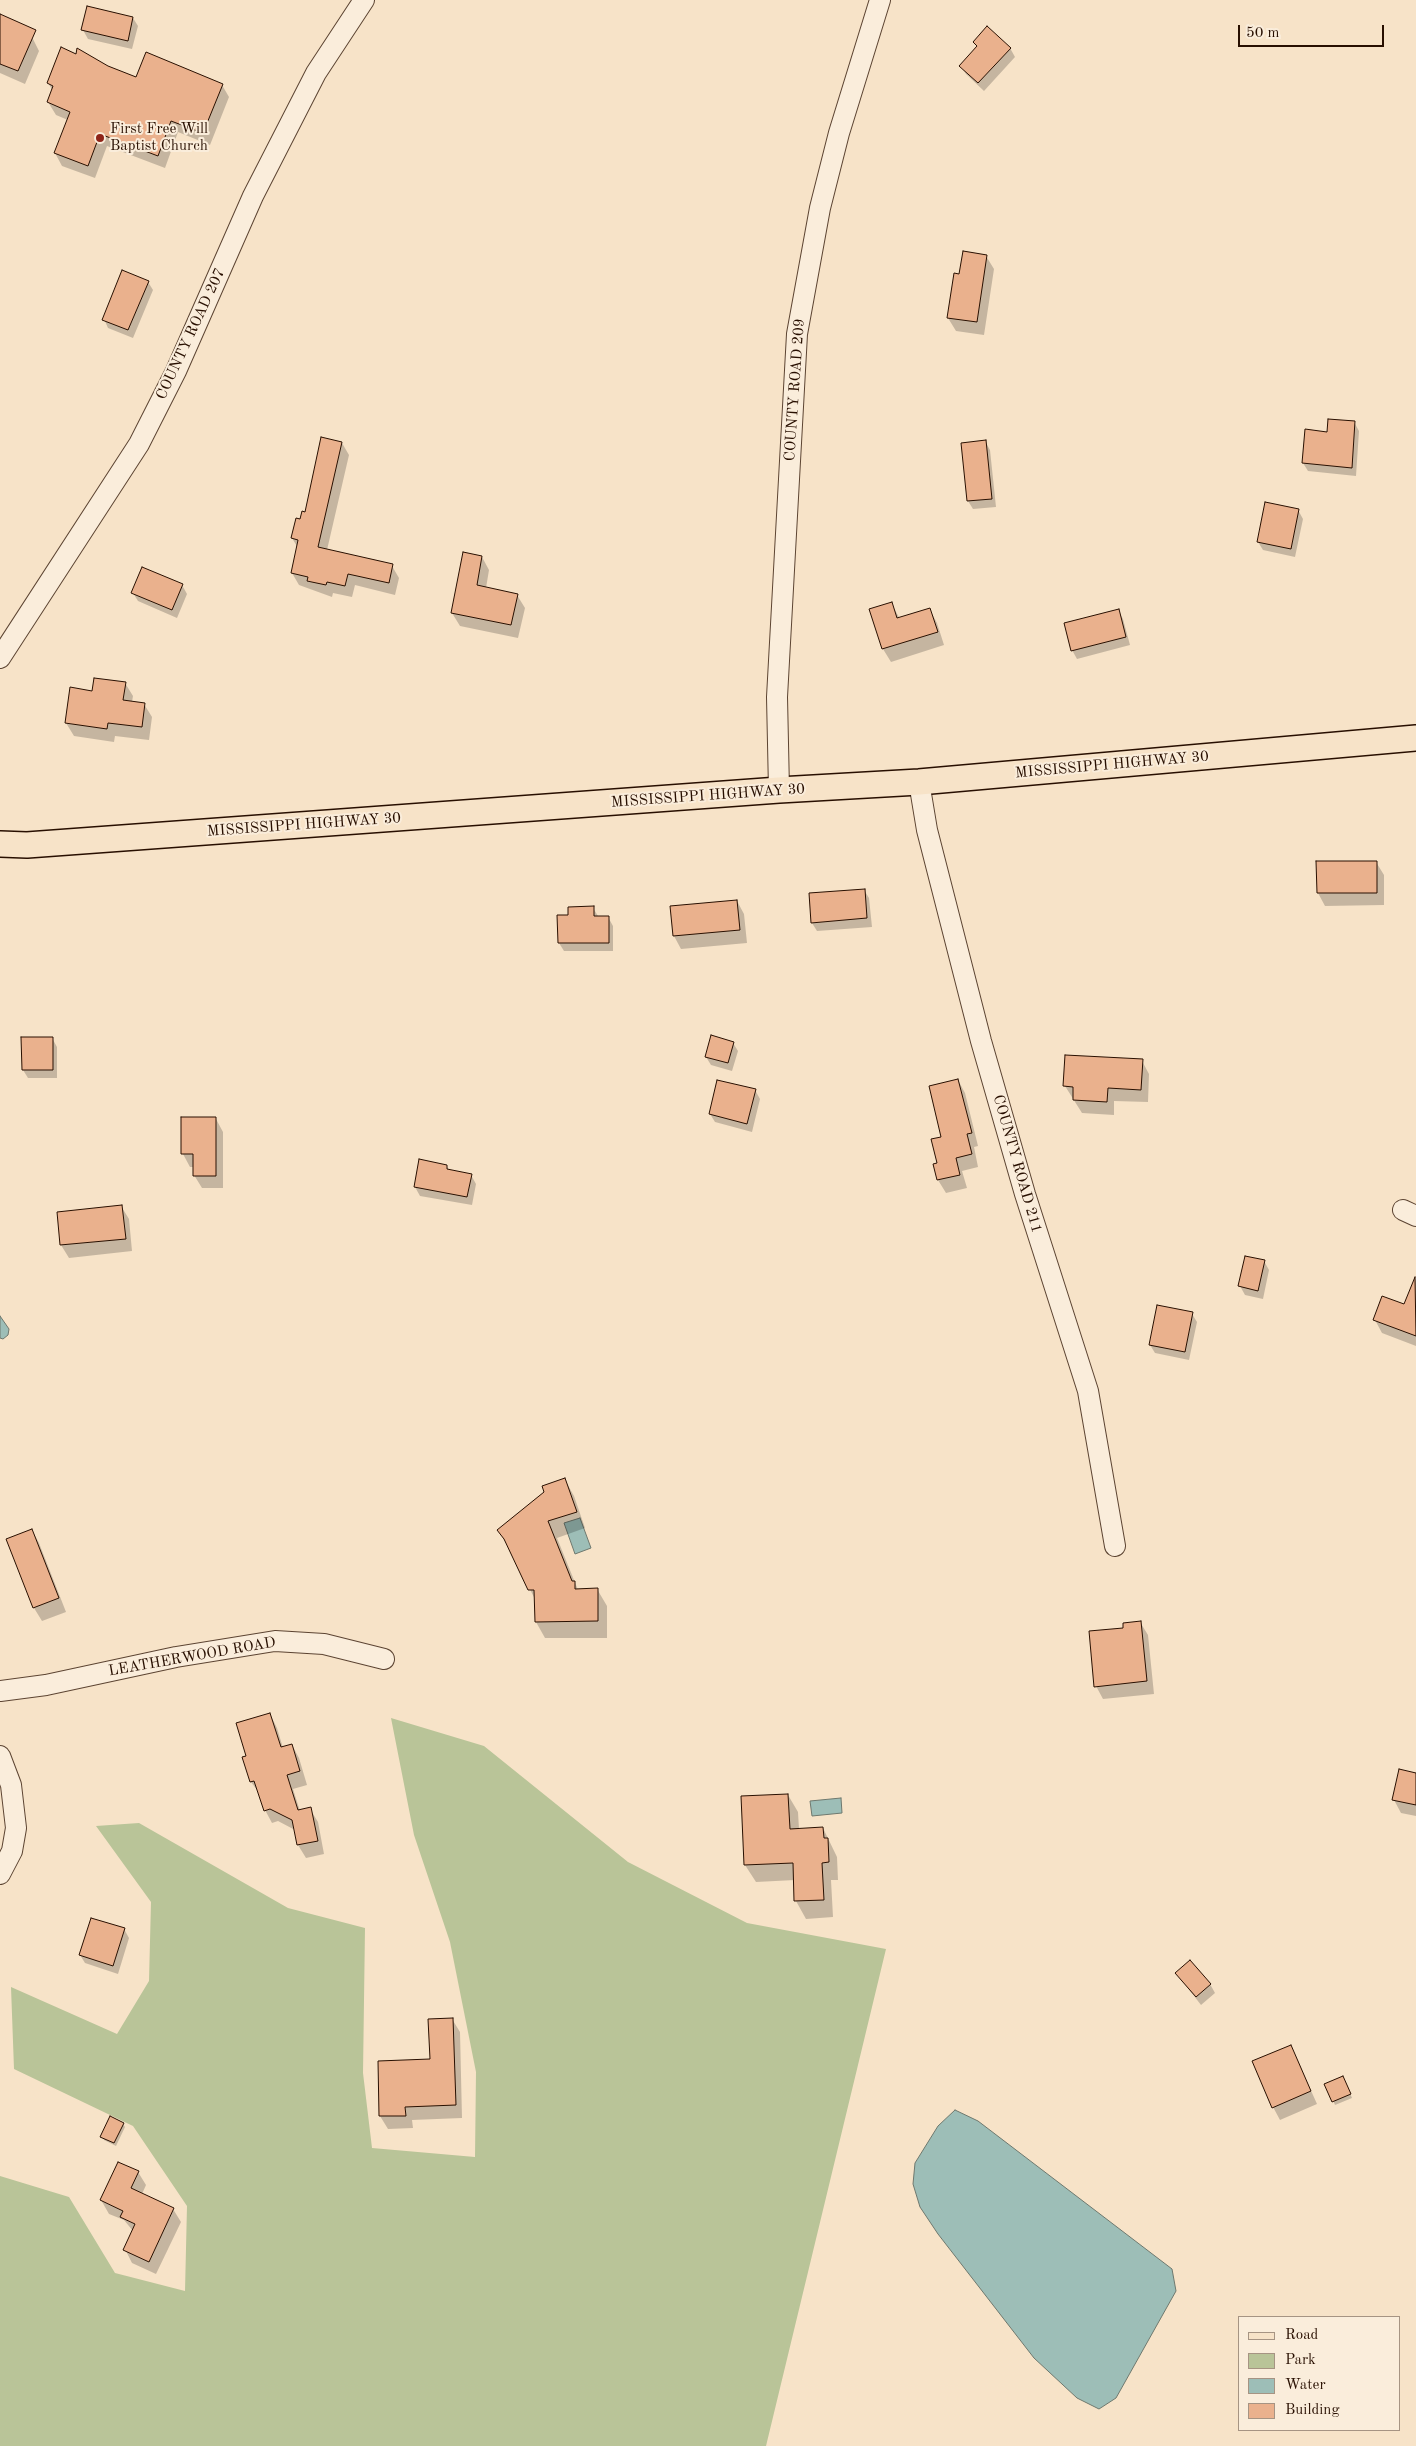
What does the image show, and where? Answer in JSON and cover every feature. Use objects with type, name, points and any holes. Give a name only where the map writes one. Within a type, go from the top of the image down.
[{"type":"main road","name":"MISSISSIPPI HIGHWAY 30","points":[[0,844],[36,844],[779,790],[919,782],[1416,738]]},
{"type":"street","name":"COUNTY ROAD 207","points":[[0,658],[140,444],[176,371],[253,196],[316,73],[364,0]]},
{"type":"street","name":"COUNTY ROAD 209","points":[[779,790],[777,698],[796,334],[820,208],[832,158],[880,0]]},
{"type":"street","name":"COUNTY ROAD 211","points":[[919,782],[927,830],[981,1042],[1025,1194],[1088,1391],[1115,1546]]},
{"type":"street","name":"LEATHERWOOD ROAD","points":[[0,1691],[46,1684],[176,1657],[275,1641],[324,1644],[384,1659]]},
{"type":"street","points":[[0,1756],[11,1785],[16,1828],[12,1852],[0,1874]]},
{"type":"green space","points":[[391,1718],[484,1746],[628,1862],[747,1923],[886,1949],[766,2446],[0,2446],[0,2176],[69,2197],[115,2273],[185,2291],[187,2206],[133,2126],[14,2069],[11,1987],[117,2034],[149,1981],[151,1902],[96,1826],[139,1823],[288,1908],[365,1928],[363,2073],[372,2148],[475,2157],[476,2072],[450,1942],[414,1835]]},
{"type":"water","points":[[0,1316],[9,1329],[8,1335],[3,1339],[0,1338]]},
{"type":"water","points":[[580,1518],[591,1548],[575,1554],[564,1523]]},
{"type":"water","points":[[841,1798],[842,1813],[812,1816],[810,1801]]},
{"type":"water","points":[[955,2110],[978,2121],[1172,2269],[1176,2291],[1116,2398],[1099,2409],[1077,2398],[1034,2358],[938,2234],[920,2207],[913,2184],[915,2163],[938,2126]]},
{"type":"building","points":[[87,6],[133,17],[128,41],[81,30]]},
{"type":"building","points":[[0,14],[36,30],[18,71],[0,64]]},
{"type":"building","points":[[987,26],[1011,48],[978,83],[959,66],[977,46],[973,42]]},
{"type":"building","points":[[61,47],[76,54],[77,48],[108,66],[136,77],[146,52],[223,84],[203,133],[171,121],[158,156],[100,134],[88,166],[54,153],[70,112],[47,102],[53,86],[47,83]]},
{"type":"building","points":[[963,251],[987,255],[977,322],[947,318],[954,273],[959,274]]},
{"type":"building","points":[[122,270],[149,281],[128,330],[102,320]]},
{"type":"building","points":[[1328,419],[1355,421],[1352,468],[1302,463],[1305,429],[1327,432]]},
{"type":"building","points":[[321,437],[342,442],[318,547],[393,564],[389,583],[348,574],[345,586],[327,582],[326,585],[307,581],[308,577],[291,573],[298,540],[291,538],[296,518],[300,519],[302,511],[305,512]]},
{"type":"building","points":[[986,440],[992,499],[967,501],[961,443]]},
{"type":"building","points":[[1265,502],[1299,509],[1291,549],[1257,542]]},
{"type":"building","points":[[463,552],[482,556],[477,585],[518,594],[511,625],[451,613]]},
{"type":"building","points":[[142,567],[183,584],[172,610],[131,593]]},
{"type":"building","points":[[892,602],[897,618],[930,608],[938,632],[882,649],[869,609]]},
{"type":"building","points":[[1119,609],[1126,637],[1071,651],[1064,623]]},
{"type":"building","points":[[94,678],[126,682],[123,700],[145,703],[142,727],[108,723],[107,729],[65,723],[70,687],[92,691]]},
{"type":"building","points":[[1316,861],[1377,861],[1377,893],[1317,893]]},
{"type":"building","points":[[865,889],[867,918],[811,923],[809,893]]},
{"type":"building","points":[[737,900],[740,930],[673,936],[670,906]]},
{"type":"building","points":[[594,906],[594,916],[609,916],[609,943],[558,943],[557,915],[568,915],[568,907]]},
{"type":"building","points":[[711,1035],[734,1042],[728,1063],[705,1057]]},
{"type":"building","points":[[21,1037],[53,1037],[53,1070],[22,1070]]},
{"type":"building","points":[[1065,1055],[1143,1059],[1141,1090],[1108,1088],[1107,1102],[1073,1100],[1073,1087],[1063,1086]]},
{"type":"building","points":[[958,1079],[972,1133],[967,1134],[972,1154],[956,1158],[960,1175],[937,1180],[933,1164],[937,1163],[931,1139],[941,1137],[929,1086]]},
{"type":"building","points":[[717,1080],[756,1089],[747,1124],[709,1114]]},
{"type":"building","points":[[181,1117],[216,1117],[216,1176],[193,1176],[193,1154],[181,1154]]},
{"type":"building","points":[[419,1159],[447,1165],[447,1169],[472,1174],[467,1197],[414,1187]]},
{"type":"building","points":[[122,1205],[126,1239],[60,1245],[57,1212]]},
{"type":"building","points":[[1245,1256],[1265,1260],[1258,1291],[1238,1286]]},
{"type":"building","points":[[1415,1277],[1416,1336],[1373,1320],[1382,1296],[1404,1304]]},
{"type":"building","points":[[1157,1305],[1193,1312],[1185,1352],[1149,1345]]},
{"type":"building","points":[[565,1478],[577,1512],[548,1521],[572,1581],[575,1581],[575,1589],[598,1588],[598,1621],[535,1622],[534,1590],[528,1590],[504,1539],[497,1530],[544,1492],[542,1486]]},
{"type":"building","points":[[32,1529],[59,1598],[33,1608],[6,1539]]},
{"type":"building","points":[[1141,1621],[1147,1681],[1094,1687],[1089,1631],[1123,1628],[1123,1623]]},
{"type":"building","points":[[270,1713],[281,1747],[292,1744],[300,1771],[287,1775],[298,1810],[311,1807],[318,1841],[297,1845],[292,1820],[270,1809],[264,1811],[254,1781],[250,1782],[242,1757],[246,1756],[236,1723]]},
{"type":"building","points":[[1399,1769],[1416,1773],[1416,1805],[1392,1800]]},
{"type":"building","points":[[788,1794],[790,1829],[823,1827],[824,1838],[828,1838],[829,1862],[822,1863],[824,1900],[794,1901],[793,1863],[744,1865],[741,1796]]},
{"type":"building","points":[[91,1918],[125,1928],[113,1966],[79,1955]]},
{"type":"building","points":[[1190,1960],[1211,1984],[1196,1997],[1175,1973]]},
{"type":"building","points":[[453,2018],[456,2105],[405,2107],[406,2116],[379,2116],[378,2061],[430,2059],[428,2019]]},
{"type":"building","points":[[1291,2045],[1311,2091],[1272,2108],[1252,2061]]},
{"type":"building","points":[[1343,2076],[1351,2094],[1332,2102],[1324,2084]]},
{"type":"building","points":[[110,2116],[124,2123],[114,2143],[100,2137]]},
{"type":"building","points":[[118,2162],[139,2171],[131,2188],[174,2208],[149,2262],[123,2250],[135,2224],[120,2217],[123,2211],[100,2200]]},
{"type":"place","name":"First Free Will Baptist Church","points":[[100,138]]}]
